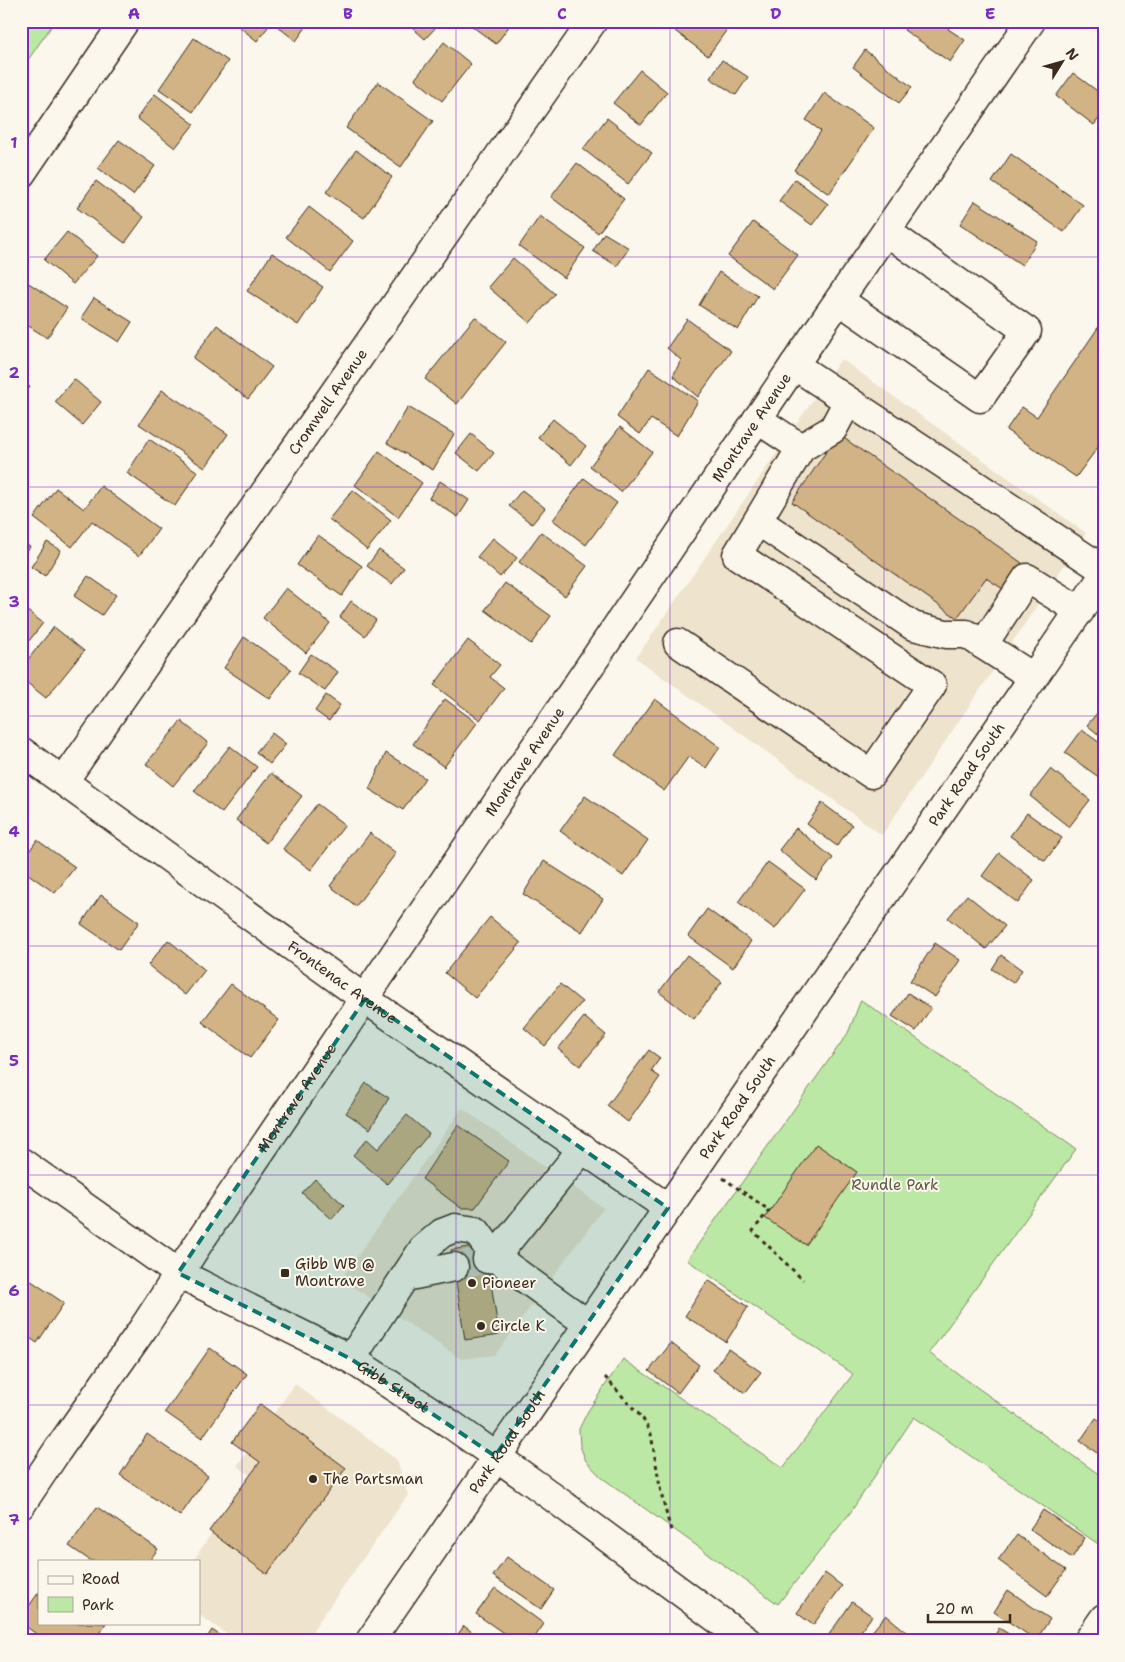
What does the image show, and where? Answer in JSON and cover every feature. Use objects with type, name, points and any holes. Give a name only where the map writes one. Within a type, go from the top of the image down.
[{"type":"street","points":[[21,174],[125,21]]},
{"type":"street","name":"Cromwell Avenue","points":[[64,781],[593,21]]},
{"type":"street","name":"Montrave Avenue","points":[[23,1500],[144,1327],[178,1273],[794,365],[1031,21]]},
{"type":"street","points":[[839,300],[980,398],[1027,331],[887,232]]},
{"type":"street","points":[[794,365],[1104,570]]},
{"type":"street","points":[[678,643],[871,774],[932,685],[737,555],[801,448],[833,429],[848,401]]},
{"type":"street","points":[[758,419],[801,448]]},
{"type":"street","points":[[758,520],[913,626],[946,634],[967,634],[1033,677]]},
{"type":"street","name":"Park Road South","points":[[370,1641],[1104,575]]},
{"type":"street","points":[[983,645],[1027,578],[1080,611]]},
{"type":"street","points":[[892,658],[913,626]]},
{"type":"street","name":"Frontenac Avenue","points":[[21,751],[365,998],[668,1208]]},
{"type":"street","points":[[491,1258],[583,1148]]},
{"type":"street","name":"Gibb Street","points":[[21,1162],[178,1273],[351,1359],[496,1456],[747,1641]]},
{"type":"street","points":[[351,1359],[424,1249],[442,1232],[455,1228],[476,1231],[491,1258],[588,1324]]},
{"type":"street","points":[[405,1277],[454,1267]]},
{"type":"street","points":[[1088,1641],[1104,1618]]},
{"type":"path","points":[[699,1162],[769,1210],[753,1231],[803,1280]]},
{"type":"path","points":[[605,1377],[643,1419],[651,1434],[661,1493],[670,1531]]},
{"type":"highlighted area","points":[[365,999],[668,1208],[495,1456],[351,1359],[178,1273]]},
{"type":"shaded area","points":[[841,359],[1086,533],[882,835],[636,658]]},
{"type":"shaded area","points":[[462,1108],[604,1208],[495,1355],[461,1359],[341,1279]]},
{"type":"shaded area","points":[[295,1384],[397,1460],[408,1495],[305,1641],[237,1641],[200,1616],[200,1560],[194,1560],[250,1475],[237,1466]]},
{"type":"green space","points":[[21,21],[55,21],[21,70]]},
{"type":"green space","name":"Rundle Park","points":[[861,1000],[1076,1149],[929,1353],[1104,1478],[1104,1548],[914,1417],[850,1513],[778,1604],[601,1477],[586,1461],[580,1446],[579,1429],[588,1411],[623,1359],[783,1468],[853,1374],[687,1260],[848,1033]]},
{"type":"building","points":[[232,21],[307,21],[309,23],[296,41],[272,22],[257,41]]},
{"type":"building","points":[[405,21],[434,21],[438,25],[425,39]]},
{"type":"building","points":[[465,21],[513,21],[496,44]]},
{"type":"building","points":[[682,21],[733,21],[708,56],[675,31]]},
{"type":"building","points":[[883,21],[899,21],[894,28]]},
{"type":"building","points":[[910,21],[954,21],[948,29],[965,40],[950,62],[904,30]]},
{"type":"building","points":[[194,38],[228,61],[193,112],[159,89]]},
{"type":"building","points":[[444,42],[471,64],[442,101],[415,79]]},
{"type":"building","points":[[865,50],[912,87],[899,103],[853,67]]},
{"type":"building","points":[[722,60],[748,77],[736,95],[710,78]]},
{"type":"building","points":[[640,70],[667,92],[641,125],[613,103]]},
{"type":"building","points":[[1073,73],[1104,96],[1104,112],[1094,125],[1056,96]]},
{"type":"building","points":[[378,82],[433,121],[401,167],[346,128]]},
{"type":"building","points":[[824,93],[874,128],[829,194],[794,170],[821,131],[806,120]]},
{"type":"building","points":[[155,94],[194,124],[175,148],[137,118]]},
{"type":"building","points":[[607,118],[652,153],[628,184],[583,149]]},
{"type":"building","points":[[119,140],[155,166],[133,195],[98,168]]},
{"type":"building","points":[[356,150],[392,177],[364,218],[326,192]]},
{"type":"building","points":[[1011,154],[1083,205],[1064,232],[992,182]]},
{"type":"building","points":[[577,163],[624,199],[598,233],[551,197]]},
{"type":"building","points":[[795,179],[828,204],[812,225],[779,201]]},
{"type":"building","points":[[96,181],[144,217],[125,243],[77,208]]},
{"type":"building","points":[[975,201],[1037,241],[1022,265],[960,224]]},
{"type":"building","points":[[309,207],[353,241],[330,272],[286,237]]},
{"type":"building","points":[[540,216],[585,248],[564,278],[519,246]]},
{"type":"building","points":[[753,222],[798,255],[773,289],[728,256]]},
{"type":"building","points":[[67,232],[97,256],[73,284],[44,260]]},
{"type":"building","points":[[604,233],[629,248],[617,266],[593,251]]},
{"type":"building","points":[[272,253],[323,287],[298,325],[247,291]]},
{"type":"building","points":[[513,258],[555,294],[530,323],[488,287]]},
{"type":"building","points":[[719,272],[758,296],[738,330],[699,305]]},
{"type":"building","points":[[27,282],[67,308],[47,338],[21,321],[21,290]]},
{"type":"building","points":[[94,298],[132,322],[119,342],[81,318]]},
{"type":"building","points":[[475,317],[506,342],[457,404],[425,379]]},
{"type":"building","points":[[687,319],[731,351],[698,397],[673,376],[681,360],[667,348]]},
{"type":"building","points":[[1104,319],[1104,439],[1076,477],[1006,430],[1022,407],[1037,417]]},
{"type":"building","points":[[217,325],[272,367],[248,399],[193,358]]},
{"type":"building","points":[[649,368],[698,401],[677,436],[651,419],[640,434],[617,417]]},
{"type":"building","points":[[74,379],[101,402],[82,425],[55,402]]},
{"type":"building","points":[[21,380],[30,387],[21,399]]},
{"type":"building","points":[[162,390],[228,434],[205,468],[139,424]]},
{"type":"building","points":[[408,407],[454,434],[433,470],[387,443]]},
{"type":"building","points":[[553,419],[586,446],[571,465],[538,437]]},
{"type":"building","points":[[620,427],[652,452],[621,492],[590,466]]},
{"type":"building","points":[[471,434],[494,453],[479,471],[456,453]]},
{"type":"building","points":[[838,434],[1022,563],[1003,589],[986,578],[957,618],[792,502]]},
{"type":"building","points":[[149,439],[198,472],[175,506],[127,473]]},
{"type":"building","points":[[379,451],[422,483],[398,517],[355,485]]},
{"type":"building","points":[[584,478],[617,503],[586,545],[553,520]]},
{"type":"building","points":[[440,481],[469,500],[458,517],[429,498]]},
{"type":"building","points":[[101,486],[159,529],[139,556],[92,521],[72,547],[34,518],[56,488],[84,509]]},
{"type":"building","points":[[353,490],[391,520],[367,550],[329,519]]},
{"type":"building","points":[[522,490],[545,508],[532,524],[509,506]]},
{"type":"building","points":[[541,532],[587,566],[565,596],[519,562]]},
{"type":"building","points":[[318,535],[362,566],[342,596],[297,565]]},
{"type":"building","points":[[493,538],[517,558],[500,577],[477,557]]},
{"type":"building","points":[[21,541],[30,547],[21,560]]},
{"type":"building","points":[[47,542],[61,550],[45,576],[31,567]]},
{"type":"building","points":[[379,550],[404,568],[392,584],[367,566]]},
{"type":"building","points":[[88,576],[116,595],[102,615],[74,596]]},
{"type":"building","points":[[505,583],[551,616],[531,644],[485,610]]},
{"type":"building","points":[[286,588],[330,623],[306,653],[263,618]]},
{"type":"building","points":[[351,601],[376,620],[365,636],[340,617]]},
{"type":"building","points":[[21,606],[43,623],[21,651]]},
{"type":"building","points":[[54,627],[84,651],[46,698],[21,678],[21,668]]},
{"type":"building","points":[[244,637],[291,669],[270,699],[224,668]]},
{"type":"building","points":[[468,640],[500,665],[490,677],[504,688],[480,720],[434,685]]},
{"type":"building","points":[[311,654],[338,672],[325,691],[298,673]]},
{"type":"building","points":[[326,695],[340,705],[329,721],[315,711]]},
{"type":"building","points":[[445,699],[477,723],[444,767],[413,744]]},
{"type":"building","points":[[655,699],[720,747],[706,768],[689,756],[664,791],[615,755]]},
{"type":"building","points":[[1104,705],[1104,739],[1087,725]]},
{"type":"building","points":[[181,721],[208,743],[173,786],[146,764]]},
{"type":"building","points":[[1082,730],[1104,746],[1104,773],[1100,778],[1065,753]]},
{"type":"building","points":[[272,733],[286,744],[270,764],[256,752]]},
{"type":"building","points":[[230,746],[257,767],[222,813],[194,791]]},
{"type":"building","points":[[386,753],[425,778],[403,810],[369,789]]},
{"type":"building","points":[[1051,769],[1090,800],[1069,827],[1030,796]]},
{"type":"building","points":[[271,773],[302,796],[266,843],[236,820]]},
{"type":"building","points":[[585,796],[648,840],[623,876],[560,831]]},
{"type":"building","points":[[822,803],[852,825],[837,846],[807,824]]},
{"type":"building","points":[[317,804],[345,825],[311,870],[283,849]]},
{"type":"building","points":[[1027,813],[1062,838],[1045,861],[1010,836]]},
{"type":"building","points":[[796,828],[833,858],[816,880],[779,850]]},
{"type":"building","points":[[370,833],[396,853],[356,906],[330,886]]},
{"type":"building","points":[[37,840],[75,867],[55,893],[21,869],[21,863]]},
{"type":"building","points":[[999,853],[1034,880],[1018,903],[982,876]]},
{"type":"building","points":[[544,861],[603,899],[582,932],[523,894]]},
{"type":"building","points":[[768,862],[805,889],[775,929],[738,902]]},
{"type":"building","points":[[101,895],[139,922],[119,950],[81,924]]},
{"type":"building","points":[[967,895],[1005,926],[986,949],[948,918]]},
{"type":"building","points":[[707,909],[751,941],[733,968],[688,936]]},
{"type":"building","points":[[490,917],[521,943],[475,998],[445,973]]},
{"type":"building","points":[[168,940],[205,970],[185,995],[148,965]]},
{"type":"building","points":[[935,943],[960,960],[935,997],[910,981]]},
{"type":"building","points":[[687,955],[722,982],[694,1019],[659,992]]},
{"type":"building","points":[[1001,955],[1022,970],[1013,983],[992,969]]},
{"type":"building","points":[[231,984],[279,1020],[250,1058],[202,1022]]},
{"type":"building","points":[[560,984],[582,1002],[545,1046],[524,1028]]},
{"type":"building","points":[[908,993],[931,1008],[916,1031],[892,1016]]},
{"type":"building","points":[[584,1017],[606,1035],[580,1066],[558,1049]]},
{"type":"building","points":[[649,1050],[660,1058],[651,1071],[660,1077],[628,1122],[607,1106]]},
{"type":"building","points":[[366,1083],[389,1098],[370,1129],[346,1113]]},
{"type":"building","points":[[407,1115],[429,1134],[387,1184],[353,1155],[367,1139],[378,1149]]},
{"type":"building","points":[[458,1125],[509,1161],[475,1208],[461,1208],[422,1179]]},
{"type":"building","points":[[816,1144],[857,1172],[806,1245],[765,1218]]},
{"type":"building","points":[[315,1179],[344,1205],[332,1219],[302,1193]]},
{"type":"building","points":[[485,1244],[499,1335],[465,1340],[451,1250]]},
{"type":"building","points":[[21,1274],[64,1303],[37,1343],[21,1332]]},
{"type":"building","points":[[708,1280],[748,1307],[726,1342],[685,1316]]},
{"type":"building","points":[[671,1343],[699,1365],[678,1393],[649,1371]]},
{"type":"building","points":[[210,1348],[247,1374],[202,1438],[165,1412]]},
{"type":"building","points":[[728,1349],[761,1372],[745,1393],[713,1370]]},
{"type":"building","points":[[260,1404],[346,1468],[267,1574],[209,1531],[260,1462],[232,1442]]},
{"type":"building","points":[[1096,1418],[1104,1424],[1104,1458],[1080,1441]]},
{"type":"building","points":[[147,1434],[208,1476],[180,1516],[120,1475]]},
{"type":"building","points":[[97,1507],[158,1549],[150,1560],[90,1560],[69,1546]]},
{"type":"building","points":[[1043,1510],[1085,1538],[1072,1558],[1030,1529]]},
{"type":"building","points":[[1017,1535],[1066,1570],[1047,1596],[998,1560]]},
{"type":"building","points":[[507,1557],[554,1590],[541,1609],[493,1576]]},
{"type":"building","points":[[825,1573],[842,1586],[813,1625],[797,1613]]},
{"type":"building","points":[[495,1588],[544,1624],[532,1641],[515,1641],[476,1614]]},
{"type":"building","points":[[1008,1590],[1050,1619],[1036,1640],[994,1612]]},
{"type":"building","points":[[38,1593],[38,1624],[105,1624],[94,1641],[46,1641],[21,1623],[21,1617]]},
{"type":"building","points":[[852,1602],[872,1616],[854,1641],[835,1641],[828,1636]]},
{"type":"building","points":[[886,1615],[909,1634],[903,1641],[864,1641]]},
{"type":"building","points":[[464,1626],[484,1641],[453,1641]]},
{"type":"building","points":[[999,1628],[1020,1641],[992,1641]]},
{"type":"building","points":[[212,1630],[228,1641],[205,1641]]},
{"type":"tunnel","points":[[454,1267],[487,1259]]},
{"type":"place","name":"Gibb WB @ Montrave","points":[[285,1273]]},
{"type":"place","name":"Pioneer","points":[[472,1283]]},
{"type":"place","name":"Circle K","points":[[481,1326]]},
{"type":"place","name":"The Partsman","points":[[313,1479]]}]
